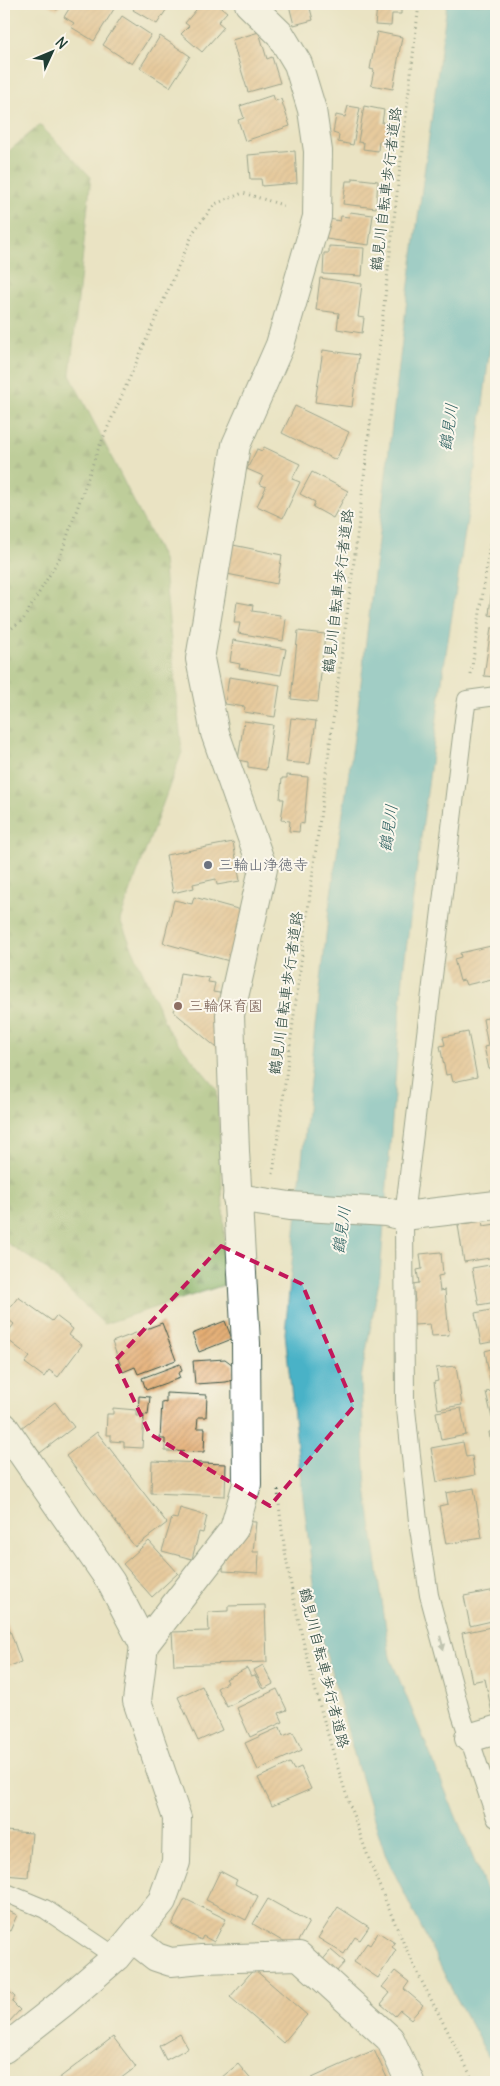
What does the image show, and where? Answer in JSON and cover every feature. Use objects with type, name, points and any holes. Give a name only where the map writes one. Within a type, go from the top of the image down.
[{"type":"street","points":[[4,2049],[64,2002],[124,1948],[162,1901],[176,1862],[177,1818],[137,1701],[144,1645],[234,1528],[247,1484],[246,1343],[237,1198],[230,1015],[263,869],[215,733],[200,658],[236,445],[280,345],[317,217],[318,151],[312,110],[298,64],[280,34],[249,4]]},
{"type":"street","points":[[237,1198],[290,1206],[395,1214],[496,1205]]},
{"type":"street","points":[[4,1427],[111,1582],[144,1645]]},
{"type":"street","points":[[469,1738],[496,1730]]},
{"type":"street","points":[[124,1948],[170,1962],[202,1959],[299,1956],[390,2039],[410,2082]]},
{"type":"lane","points":[[496,696],[467,700],[395,1214],[404,1400],[418,1521],[429,1595],[469,1738],[496,1818]]},
{"type":"lane","points":[[4,1892],[45,1909],[124,1948]]},
{"type":"path","name":"鶴見川自転車歩行者道路","points":[[272,1180],[357,537],[419,4]]},
{"type":"path","points":[[4,634],[23,620],[60,558],[98,452],[194,232],[215,204],[243,193],[276,202],[317,217]]},
{"type":"path","points":[[471,677],[496,504]]},
{"type":"path","name":"鶴見川自転車歩行者道路","points":[[278,1481],[280,1519],[299,1625],[341,1781],[398,1931],[474,2082]]},
{"type":"highlighted area","points":[[221,1246],[302,1284],[354,1406],[270,1506],[150,1434],[115,1361]]},
{"type":"green space","points":[[40,125],[91,177],[70,375],[163,559],[182,752],[120,920],[168,1030],[217,1089],[227,1284],[104,1324],[45,1268],[4,1241],[4,155]]},
{"type":"water","name":"鶴見川","points":[[447,4],[496,4],[496,297],[476,463],[444,666],[404,965],[380,1276],[361,1379],[366,1487],[390,1657],[496,1913],[496,2071],[452,1990],[385,1854],[357,1765],[320,1631],[285,1333],[329,908],[356,724],[407,299]]},
{"type":"building","points":[[47,4],[62,4],[57,10]]},
{"type":"building","points":[[72,4],[106,4],[114,9],[94,41],[71,27],[74,23],[64,17]]},
{"type":"building","points":[[137,4],[170,4],[157,24],[133,10]]},
{"type":"building","points":[[201,4],[217,4],[227,12],[218,22],[224,27],[202,52],[181,34],[189,26],[185,23]]},
{"type":"building","points":[[278,4],[309,4],[313,20],[294,25],[289,5],[279,8]]},
{"type":"building","points":[[382,4],[401,4],[401,14],[392,14],[391,26],[375,25],[377,7],[382,8]]},
{"type":"building","points":[[122,16],[151,35],[132,64],[103,45]]},
{"type":"building","points":[[259,32],[267,59],[272,57],[280,83],[248,92],[232,40]]},
{"type":"building","points":[[377,32],[402,37],[393,89],[371,85],[374,70],[370,69]]},
{"type":"building","points":[[160,36],[190,56],[170,87],[140,68]]},
{"type":"building","points":[[273,95],[275,101],[281,99],[290,126],[245,141],[238,120],[244,118],[240,106]]},
{"type":"building","points":[[348,106],[360,108],[353,145],[338,142],[339,135],[333,133],[336,115],[345,117]]},
{"type":"building","points":[[364,106],[384,110],[382,123],[389,124],[386,142],[379,141],[378,151],[363,149],[364,143],[358,142]]},
{"type":"building","points":[[295,151],[297,183],[262,186],[261,179],[250,179],[248,155]]},
{"type":"building","points":[[353,178],[378,181],[376,208],[343,204],[346,181],[353,181]]},
{"type":"building","points":[[350,212],[373,215],[369,245],[326,239],[329,219],[340,221],[341,216],[349,217]]},
{"type":"building","points":[[329,246],[364,248],[362,276],[323,274],[324,253],[329,253]]},
{"type":"building","points":[[320,278],[362,284],[358,317],[364,318],[362,333],[337,329],[339,313],[316,310]]},
{"type":"building","points":[[323,350],[359,355],[352,407],[315,402]]},
{"type":"building","points":[[295,406],[349,432],[336,460],[282,433]]},
{"type":"building","points":[[264,447],[300,464],[292,479],[300,482],[283,518],[257,506],[266,487],[259,484],[263,476],[247,469],[257,449],[262,451]]},
{"type":"building","points":[[312,472],[348,491],[333,518],[313,507],[315,502],[300,494]]},
{"type":"building","points":[[233,545],[282,555],[277,584],[227,574]]},
{"type":"building","points":[[492,587],[496,587],[496,616],[489,615]]},
{"type":"building","points":[[237,602],[253,605],[252,611],[280,615],[280,618],[286,619],[283,641],[238,633],[240,623],[234,623]]},
{"type":"building","points":[[491,628],[496,628],[496,677],[484,676]]},
{"type":"building","points":[[298,631],[325,634],[318,702],[291,699]]},
{"type":"building","points":[[233,640],[286,649],[281,675],[239,668],[240,664],[230,662]]},
{"type":"building","points":[[229,677],[280,685],[275,717],[244,712],[245,707],[225,704]]},
{"type":"building","points":[[291,718],[316,721],[310,764],[286,762]]},
{"type":"building","points":[[244,721],[273,725],[266,770],[248,767],[248,762],[238,760]]},
{"type":"building","points":[[287,775],[308,777],[304,824],[300,823],[299,832],[289,831],[290,821],[281,820],[284,799],[280,799],[282,778],[287,778]]},
{"type":"building","points":[[496,784],[496,801],[495,801],[493,785]]},
{"type":"building","points":[[233,842],[240,881],[217,885],[216,879],[193,884],[194,888],[173,893],[166,855]]},
{"type":"building","points":[[194,897],[245,911],[233,962],[163,943],[174,900],[192,904]]},
{"type":"building","points":[[491,946],[492,951],[496,950],[496,978],[466,985],[464,980],[460,981],[454,959],[461,957],[460,953]]},
{"type":"building","points":[[180,973],[209,978],[208,982],[215,983],[213,992],[225,994],[217,1048],[174,1012]]},
{"type":"building","points":[[496,1016],[495,1075],[494,1068],[489,1069],[484,1047],[488,1046],[483,1019]]},
{"type":"building","points":[[468,1032],[477,1077],[453,1082],[451,1074],[446,1075],[440,1046],[445,1045],[443,1037]]},
{"type":"building","points":[[482,1221],[483,1226],[496,1224],[496,1257],[464,1262],[458,1225]]},
{"type":"building","points":[[441,1252],[443,1275],[438,1276],[440,1291],[445,1290],[449,1335],[432,1336],[430,1324],[414,1325],[411,1302],[415,1302],[413,1284],[419,1283],[417,1270],[422,1269],[420,1254]]},
{"type":"building","points":[[496,1264],[496,1302],[479,1305],[472,1268]]},
{"type":"building","points":[[18,1297],[52,1321],[56,1316],[73,1329],[69,1335],[82,1345],[58,1377],[49,1370],[44,1377],[25,1363],[30,1357],[4,1337],[14,1324],[4,1316]]},
{"type":"building","points":[[496,1309],[496,1341],[481,1344],[475,1313]]},
{"type":"building","points":[[225,1321],[232,1339],[199,1352],[192,1334]]},
{"type":"building","points":[[162,1323],[176,1360],[138,1374],[135,1367],[123,1372],[112,1342]]},
{"type":"building","points":[[496,1348],[496,1385],[491,1386],[485,1351]]},
{"type":"building","points":[[225,1359],[233,1365],[234,1380],[195,1384],[193,1361]]},
{"type":"building","points":[[180,1364],[182,1371],[178,1373],[180,1378],[146,1390],[142,1378]]},
{"type":"building","points":[[456,1366],[462,1405],[438,1409],[434,1382],[438,1381],[436,1368]]},
{"type":"building","points":[[496,1390],[496,1417],[492,1418],[486,1392]]},
{"type":"building","points":[[166,1393],[207,1395],[206,1417],[198,1417],[197,1428],[205,1428],[204,1452],[165,1451],[165,1439],[160,1439],[162,1402],[166,1403]]},
{"type":"building","points":[[139,1396],[150,1397],[148,1415],[138,1414]]},
{"type":"building","points":[[55,1402],[74,1427],[40,1453],[21,1428]]},
{"type":"building","points":[[113,1408],[136,1410],[136,1416],[144,1416],[142,1448],[124,1447],[124,1442],[111,1441],[111,1435],[106,1435],[107,1414],[113,1414]]},
{"type":"building","points":[[461,1408],[466,1435],[441,1440],[436,1412]]},
{"type":"building","points":[[496,1431],[496,1463],[494,1463],[489,1432]]},
{"type":"building","points":[[97,1432],[167,1523],[135,1547],[66,1456]]},
{"type":"building","points":[[463,1442],[466,1457],[472,1456],[475,1475],[437,1482],[431,1448]]},
{"type":"building","points":[[152,1461],[226,1464],[225,1496],[151,1493]]},
{"type":"building","points":[[474,1488],[482,1538],[446,1544],[439,1506],[448,1504],[446,1493]]},
{"type":"building","points":[[180,1508],[207,1516],[203,1533],[199,1532],[192,1559],[162,1551],[172,1518],[177,1519]]},
{"type":"building","points":[[240,1521],[256,1522],[253,1552],[259,1552],[258,1573],[223,1571],[224,1550]]},
{"type":"building","points":[[149,1541],[178,1573],[152,1597],[123,1564]]},
{"type":"building","points":[[496,1590],[496,1620],[470,1626],[464,1596]]},
{"type":"building","points":[[265,1605],[267,1662],[174,1665],[172,1632],[209,1631],[208,1612],[228,1611],[228,1606]]},
{"type":"building","points":[[6,1619],[21,1662],[4,1668],[4,1620]]},
{"type":"building","points":[[496,1626],[496,1712],[492,1713],[485,1679],[472,1682],[462,1633]]},
{"type":"building","points":[[263,1665],[273,1684],[264,1689],[254,1670]]},
{"type":"building","points":[[247,1668],[251,1676],[255,1675],[262,1689],[227,1707],[217,1688],[228,1682],[226,1679]]},
{"type":"building","points":[[202,1686],[222,1730],[198,1741],[178,1697]]},
{"type":"building","points":[[277,1689],[287,1710],[279,1713],[283,1722],[250,1737],[237,1708]]},
{"type":"building","points":[[280,1727],[283,1736],[293,1732],[302,1750],[258,1770],[245,1743]]},
{"type":"building","points":[[290,1763],[294,1770],[301,1767],[311,1789],[272,1806],[258,1778]]},
{"type":"building","points":[[4,1831],[32,1833],[28,1877],[4,1875]]},
{"type":"building","points":[[220,1871],[237,1880],[235,1884],[258,1896],[246,1920],[206,1900]]},
{"type":"building","points":[[185,1899],[226,1919],[214,1942],[203,1936],[201,1940],[172,1925]]},
{"type":"building","points":[[268,1899],[309,1922],[294,1948],[253,1924]]},
{"type":"building","points":[[338,1907],[369,1927],[360,1940],[355,1937],[344,1954],[318,1938]]},
{"type":"building","points":[[4,1909],[17,1915],[10,1931],[4,1929]]},
{"type":"building","points":[[378,1932],[395,1943],[392,1947],[396,1950],[378,1978],[354,1962],[367,1943],[370,1945]]},
{"type":"building","points":[[331,1950],[345,1962],[335,1973],[321,1962]]},
{"type":"building","points":[[254,1969],[307,2015],[283,2043],[230,1997]]},
{"type":"building","points":[[395,1971],[409,1982],[404,1989],[423,2005],[411,2019],[400,2010],[395,2016],[381,2004],[390,1993],[382,1987]]},
{"type":"building","points":[[4,1987],[15,1997],[12,2002],[20,2010],[9,2022],[4,2018]]},
{"type":"building","points":[[180,2034],[188,2048],[166,2060],[159,2046]]},
{"type":"building","points":[[113,2037],[136,2067],[116,2082],[54,2082]]},
{"type":"building","points":[[374,2050],[389,2082],[310,2082],[313,2081],[312,2078]]},
{"type":"building","points":[[238,2064],[253,2082],[216,2082]]},
{"type":"place","name":"三輪山浄徳寺","points":[[208,865]]},
{"type":"place","name":"三輪保育園","points":[[178,1006]]}]
